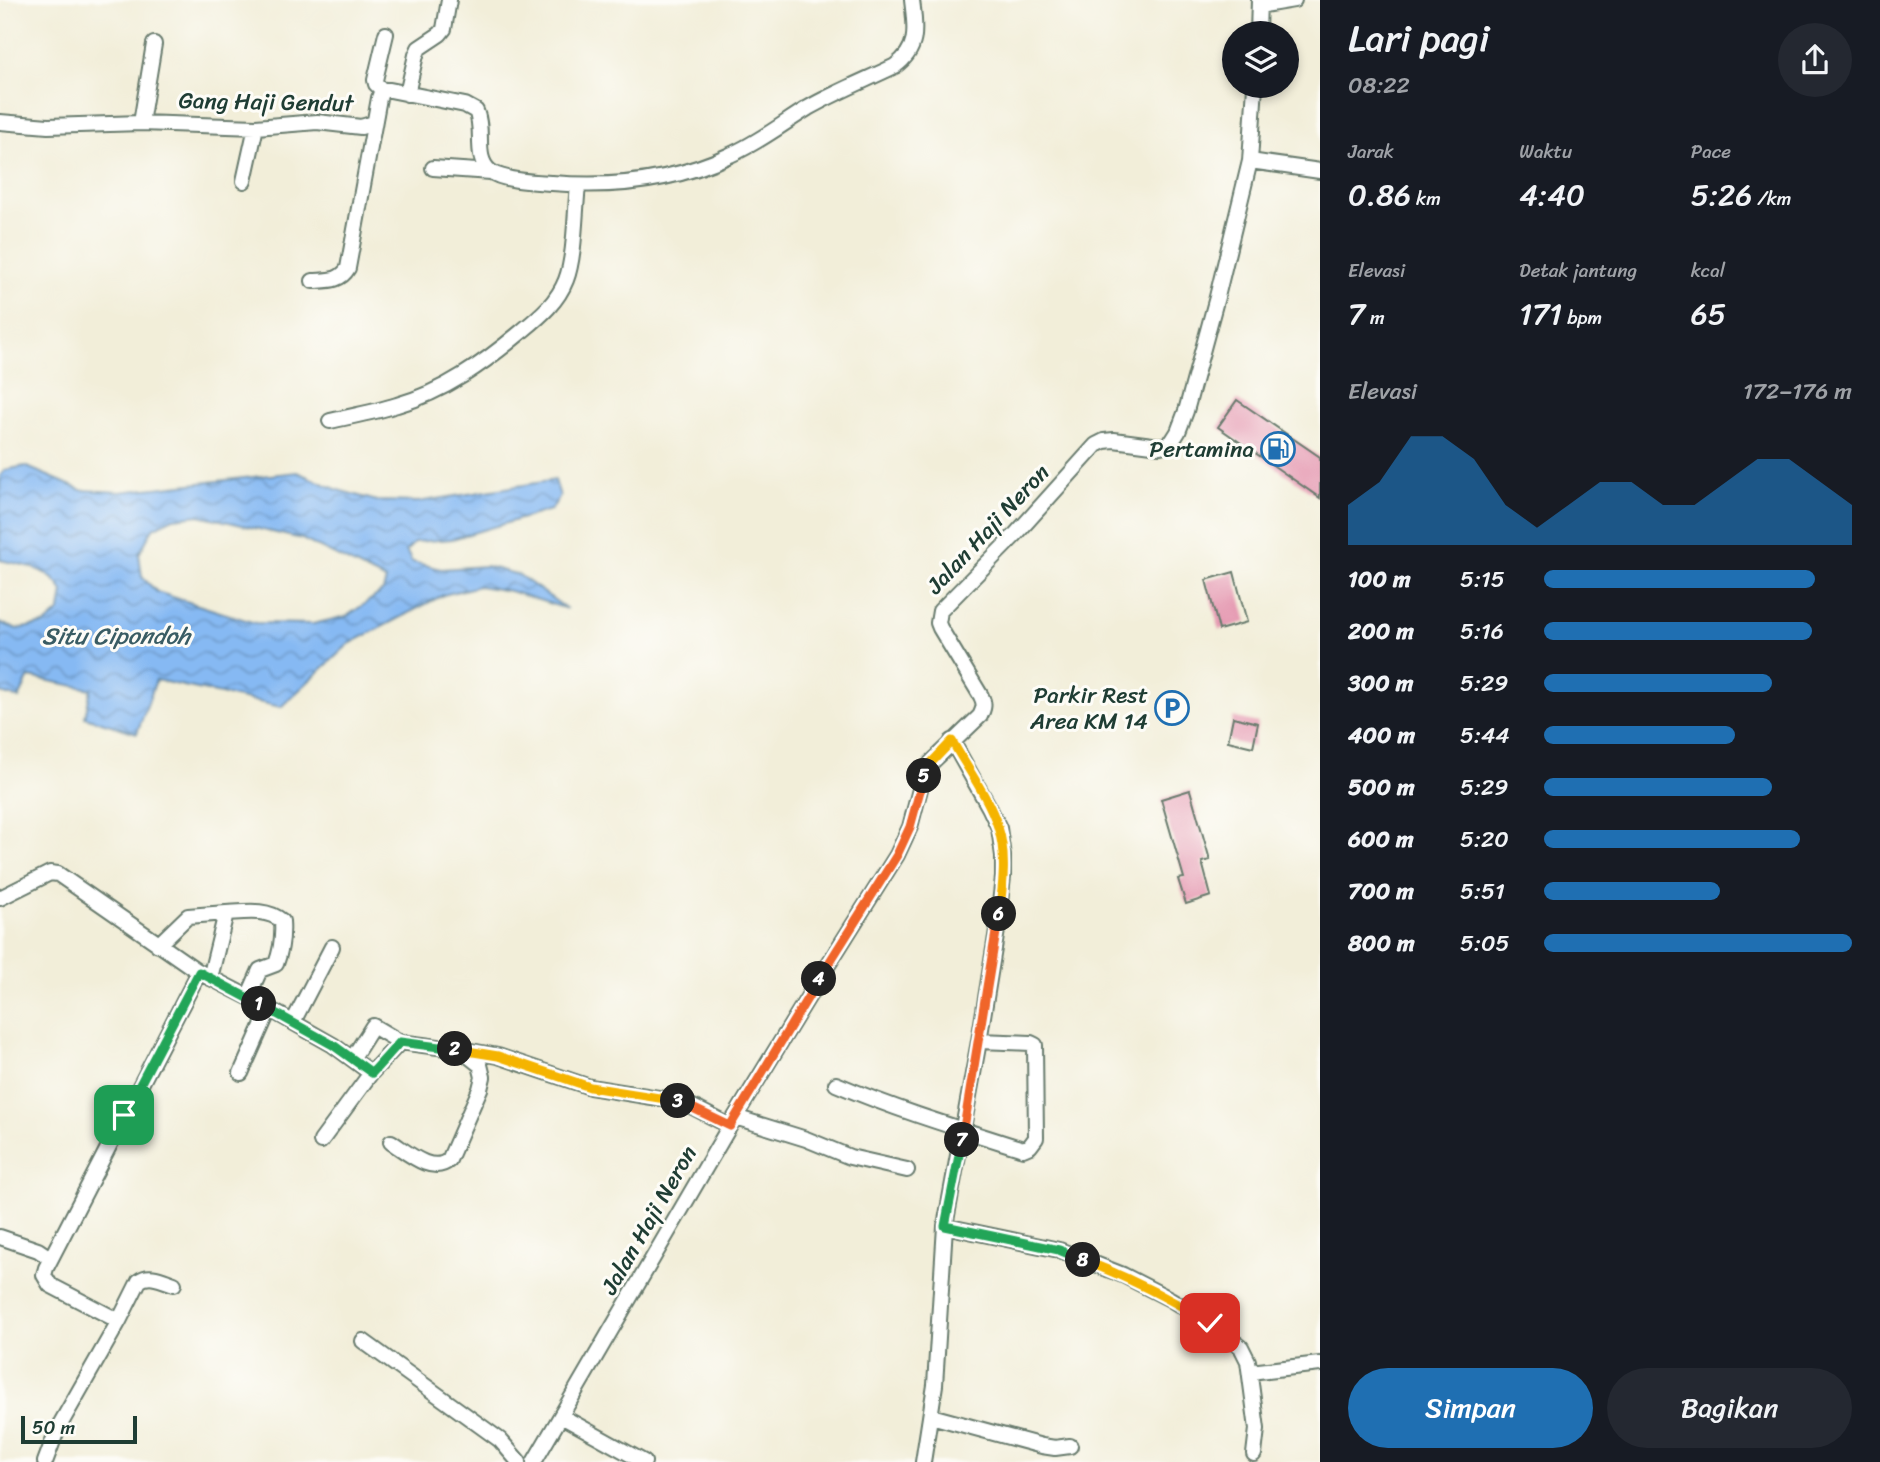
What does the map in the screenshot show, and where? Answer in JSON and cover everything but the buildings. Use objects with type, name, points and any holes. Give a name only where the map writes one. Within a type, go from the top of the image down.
[{"type":"street","points":[[407,94],[419,48],[444,29],[449,0]]},
{"type":"street","points":[[433,168],[491,173],[530,182],[612,185],[647,180],[707,164],[763,138],[809,108],[904,60],[913,43],[915,30],[912,0]]},
{"type":"street","points":[[1258,21],[1259,3],[1294,0]]},
{"type":"street","points":[[382,90],[376,80],[386,34]]},
{"type":"street","points":[[141,123],[154,44]]},
{"type":"street","name":"Gang Haji Gendut","points":[[0,122],[60,127],[141,123],[256,127],[317,122],[361,127],[374,123],[379,98],[382,90],[386,90],[465,105],[477,111],[481,130],[482,162],[491,173]]},
{"type":"street","name":"Jalan Haji Neron","points":[[534,1462],[733,1121],[897,855],[910,827],[924,774],[952,741],[980,716],[984,702],[940,628],[938,617],[945,605],[1010,540],[1096,445],[1114,440],[1160,446],[1171,443],[1178,432],[1217,297],[1250,161],[1254,98]]},
{"type":"street","points":[[313,281],[335,279],[343,276],[348,268],[374,123]]},
{"type":"street","points":[[244,181],[256,127]]},
{"type":"street","points":[[1250,161],[1320,171]]},
{"type":"street","points":[[330,421],[399,405],[446,385],[484,362],[545,312],[558,296],[570,267],[578,185]]},
{"type":"street","points":[[923,1462],[935,1385],[945,1226],[964,1130],[1001,902],[1003,856],[999,828],[952,741]]},
{"type":"street","points":[[0,898],[50,873],[58,874],[204,975],[333,1045],[372,1073]]},
{"type":"street","points":[[158,945],[188,916],[226,913],[275,915],[282,921],[283,930],[279,956],[276,964],[260,970],[248,997]]},
{"type":"street","points":[[119,1321],[50,1285],[44,1275],[50,1258],[204,975],[226,913]]},
{"type":"street","points":[[292,1022],[332,947]]},
{"type":"street","points":[[241,1073],[269,1010]]},
{"type":"street","points":[[352,1059],[373,1026],[400,1042],[498,1056],[590,1087],[684,1102],[733,1121],[806,1139],[850,1157],[907,1170]]},
{"type":"street","points":[[836,1084],[880,1103],[1023,1149],[1030,1146],[1036,1138],[1035,1045],[979,1041]]},
{"type":"street","points":[[321,1141],[372,1073],[400,1042]]},
{"type":"street","points":[[391,1142],[433,1166],[445,1164],[449,1160],[483,1077],[480,1065],[461,1050]]},
{"type":"street","points":[[945,1226],[1059,1250],[1123,1275],[1170,1298],[1210,1323],[1241,1348],[1248,1361],[1257,1429],[1254,1454]]},
{"type":"street","points":[[0,1237],[38,1250],[50,1258]]},
{"type":"street","points":[[45,1462],[57,1430],[139,1281],[142,1278],[152,1278],[174,1284]]},
{"type":"street","points":[[363,1341],[500,1440],[519,1462]]},
{"type":"street","points":[[1250,1373],[1320,1364]]},
{"type":"street","points":[[561,1416],[644,1462]]},
{"type":"street","points":[[931,1416],[1042,1446],[1070,1446]]},
{"type":"water","name":"Situ Cipondoh","points":[[25,466],[81,490],[120,492],[297,472],[338,490],[377,501],[418,502],[555,480],[560,496],[551,510],[452,539],[415,542],[406,551],[412,562],[441,569],[486,566],[519,575],[567,609],[510,591],[479,586],[443,595],[349,644],[281,707],[156,680],[137,733],[85,717],[91,689],[29,677],[19,698],[0,693],[0,623],[17,629],[45,624],[60,611],[63,591],[43,572],[0,560],[0,476],[5,470]],"holes":[[[199,515],[302,539],[386,580],[383,591],[347,616],[313,624],[255,623],[157,592],[142,577],[139,554],[153,528],[173,518]]]},
{"type":"place","name":"Pertamina","points":[[1278,449]]},
{"type":"place","name":"Parkir Rest Area KM 14","points":[[1172,708]]},
{"type":"route","points":[[124,1115],[199,972],[333,1045],[372,1073],[400,1042],[461,1050],[498,1056],[590,1087],[684,1102],[730,1126],[897,855],[910,827],[924,774],[952,741],[999,828],[1003,877],[972,1087],[945,1226],[1059,1250],[1123,1275],[1170,1298],[1210,1323]]}]
